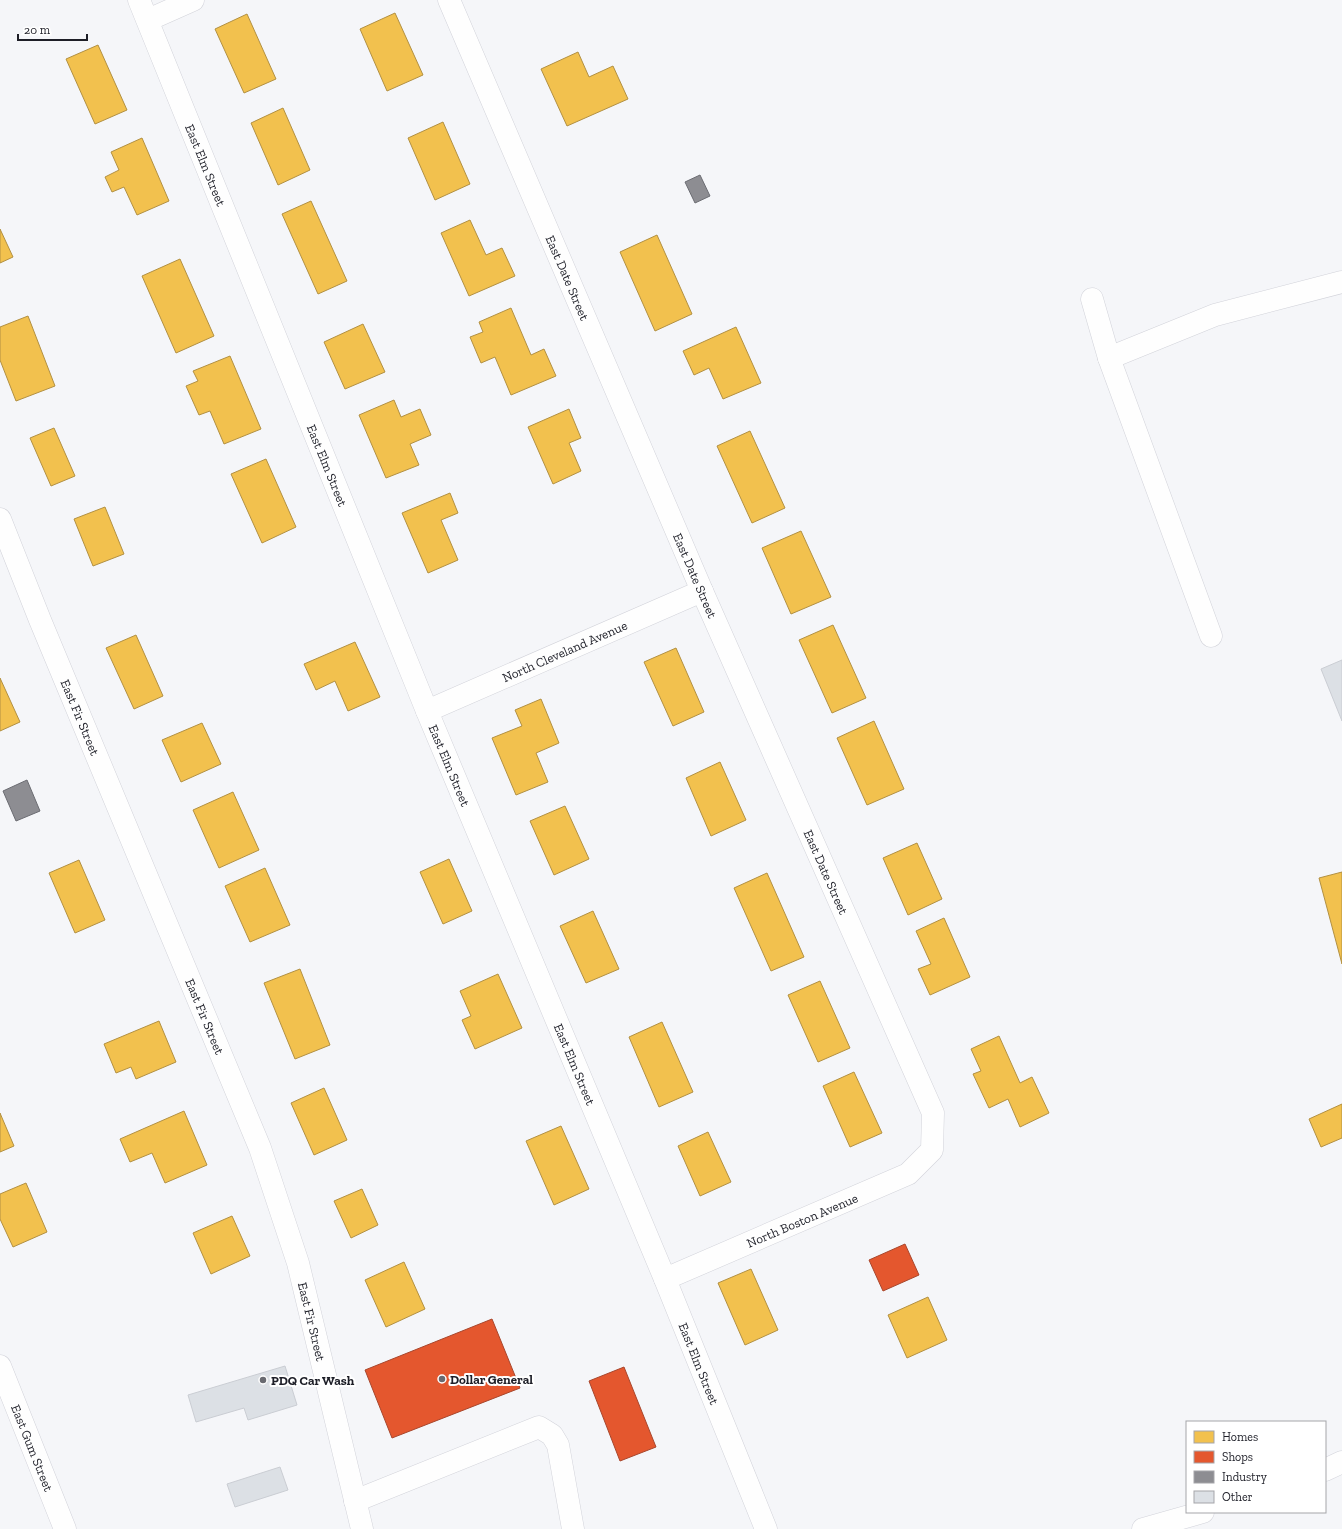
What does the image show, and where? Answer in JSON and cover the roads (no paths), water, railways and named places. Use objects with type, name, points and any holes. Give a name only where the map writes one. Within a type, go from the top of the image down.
[{"type":"street","name":"East Elm Street","points":[[139,0],[427,711],[665,1279],[766,1529]]},
{"type":"street","points":[[148,20],[193,0]]},
{"type":"street","name":"East Date Street","points":[[449,0],[702,591],[933,1113],[932,1150]]},
{"type":"street","points":[[1109,358],[1215,315],[1342,282]]},
{"type":"street","points":[[1092,299],[1109,358],[1211,636]]},
{"type":"street","name":"East Fir Street","points":[[0,519],[40,620],[260,1148],[298,1263],[362,1529]]},
{"type":"street","name":"North Cleveland Avenue","points":[[427,711],[702,591]]},
{"type":"street","name":"North Boston Avenue","points":[[665,1279],[908,1174],[932,1150]]},
{"type":"street","name":"East Gum Street","points":[[0,1366],[66,1529]]},
{"type":"street","points":[[355,1501],[539,1427],[552,1435],[558,1445],[573,1529]]},
{"type":"street","points":[[1326,1470],[1342,1462]]},
{"type":"street","points":[[1143,1529],[1199,1513]]},
{"type":"place","name":"Dollar General","points":[[442,1379]]},
{"type":"place","name":"PDQ Car Wash","points":[[263,1380]]}]
